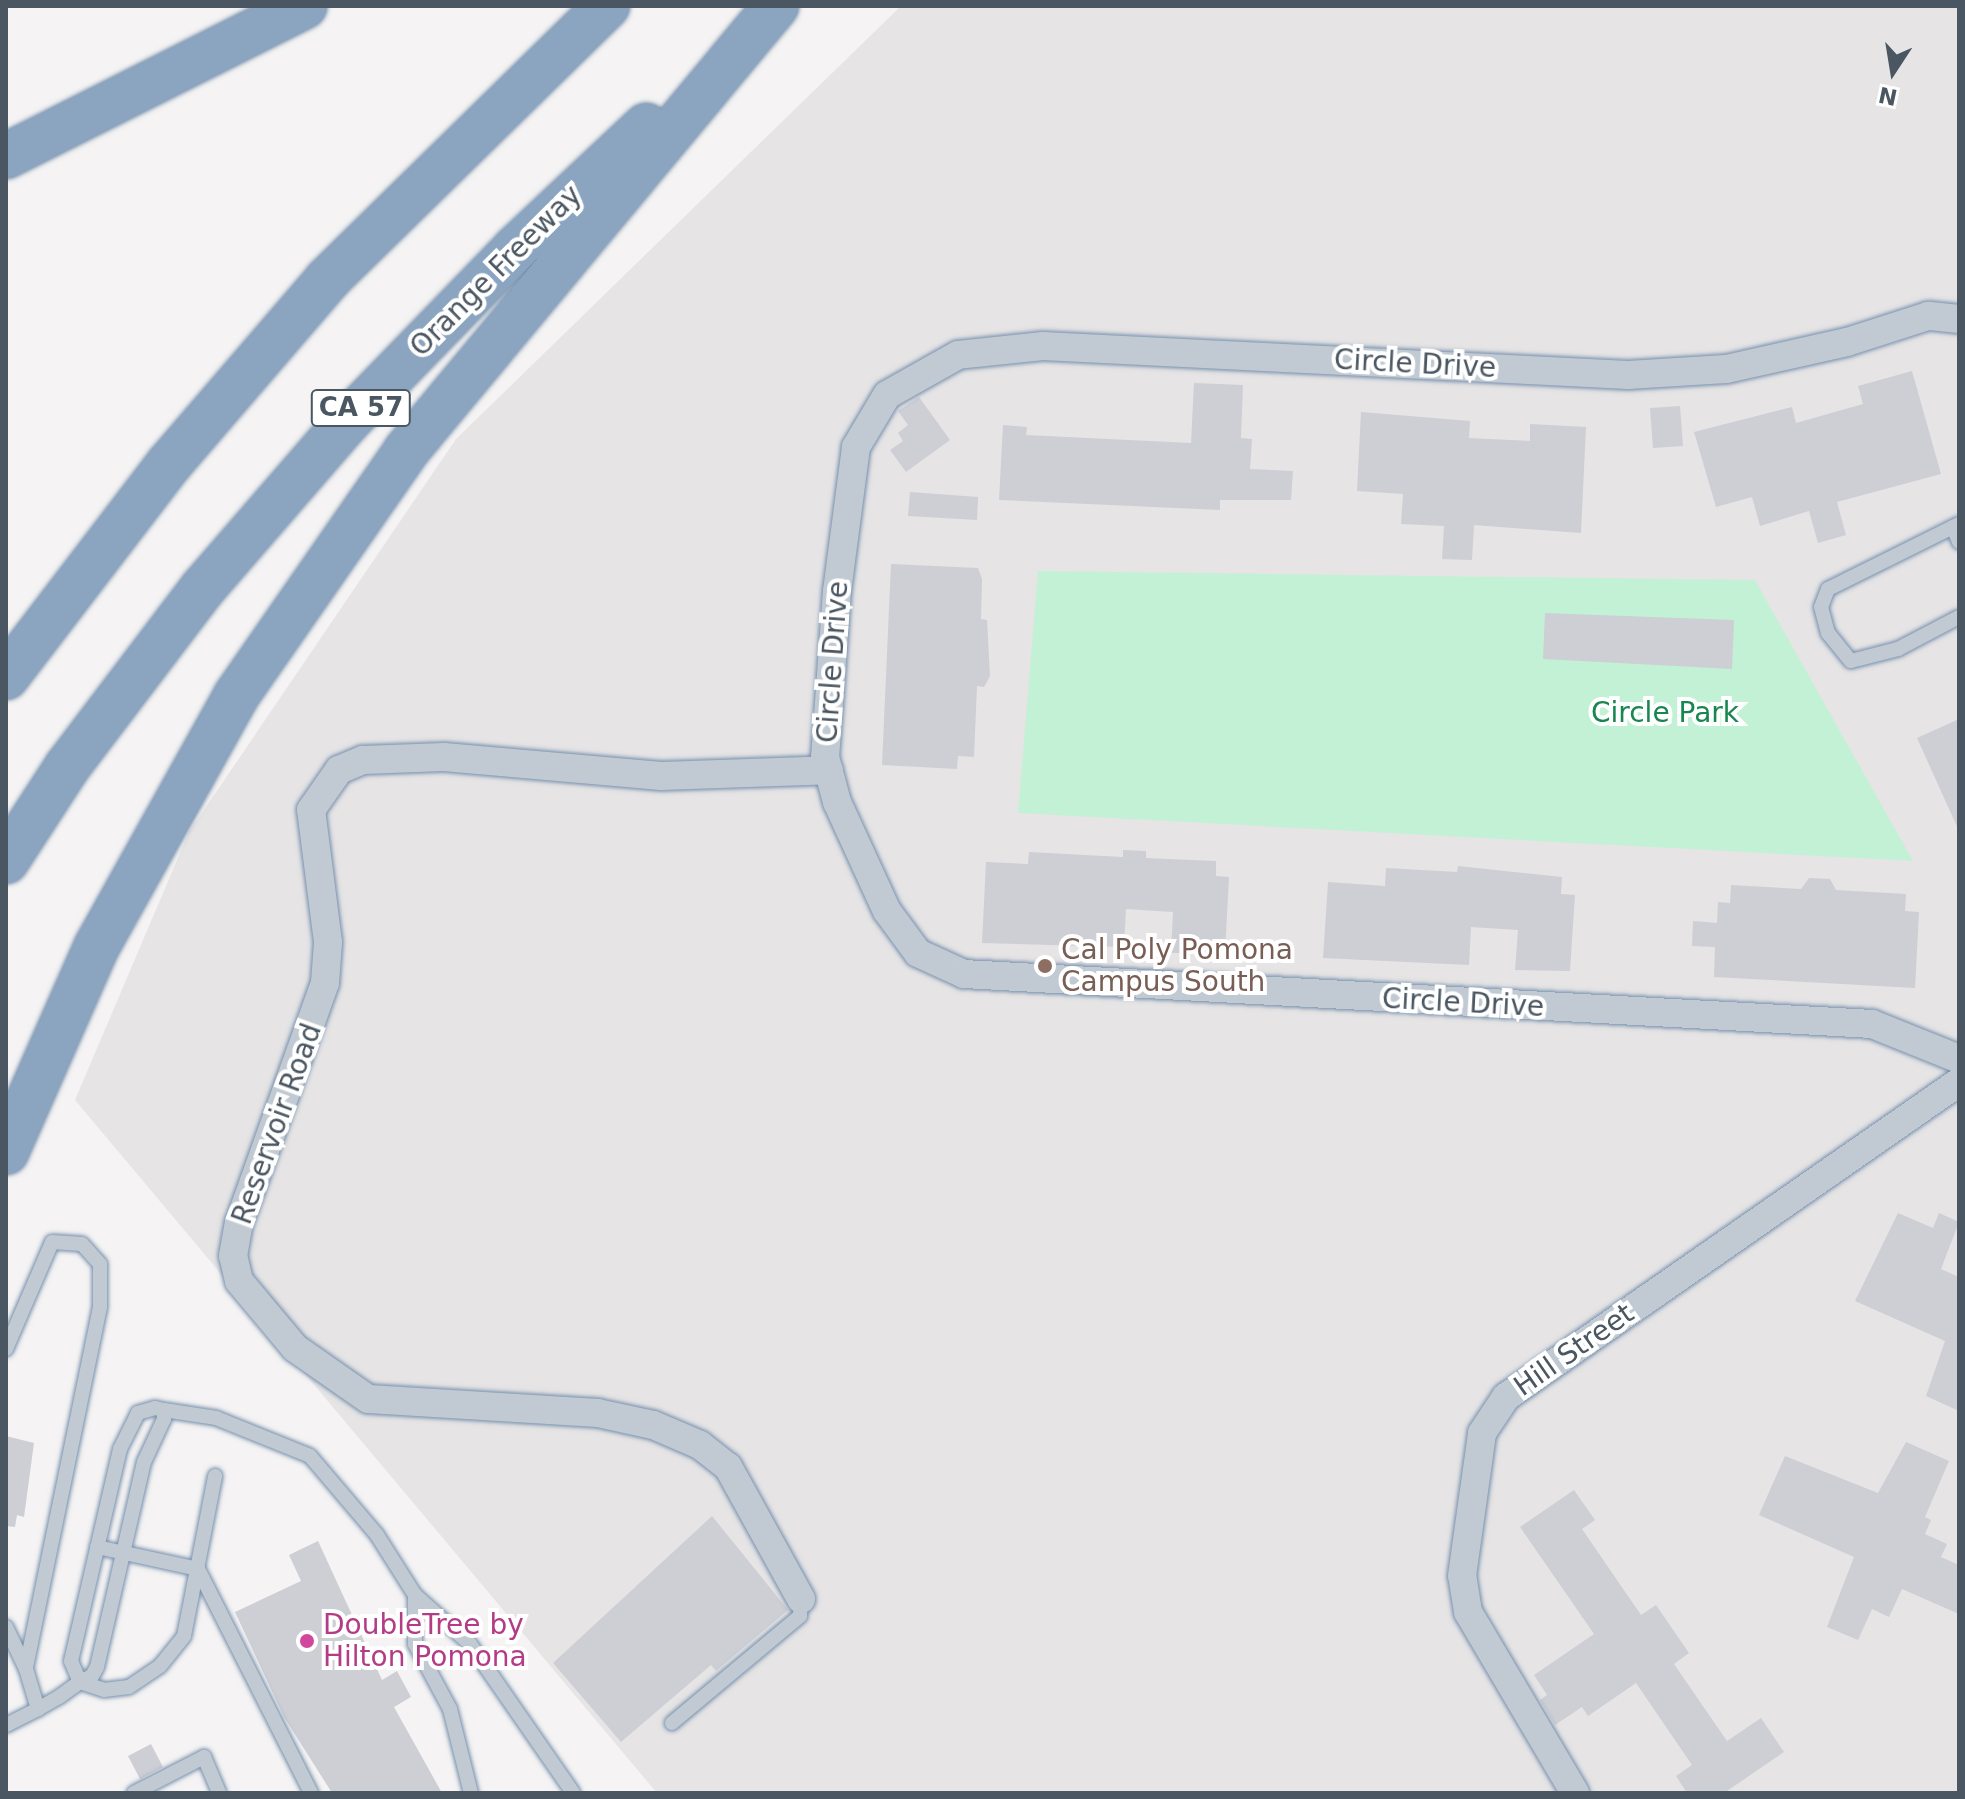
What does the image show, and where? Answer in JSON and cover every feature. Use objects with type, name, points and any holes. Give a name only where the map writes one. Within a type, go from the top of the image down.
[{"type":"highway","points":[[6,156],[304,6]]},
{"type":"highway","points":[[6,677],[169,464],[327,280],[607,6]]},
{"type":"highway","points":[[6,1152],[97,946],[236,696],[406,451],[775,6]]},
{"type":"highway","name":"Orange Freeway","points":[[6,861],[67,767],[203,588],[345,424],[515,249],[775,6]]},
{"type":"street","name":"Circle Drive","points":[[1959,319],[1928,316],[1847,342],[1726,369],[1628,375],[1043,346],[958,355],[887,395],[856,447],[837,591],[829,770],[887,911],[918,953],[964,974],[1872,1024],[1959,1059]]},
{"type":"street","name":"Reservoir Road","points":[[801,1599],[728,1467],[700,1445],[653,1425],[598,1413],[368,1399],[295,1348],[239,1281],[233,1256],[239,1223],[325,983],[328,942],[311,810],[339,770],[363,760],[444,757],[661,776],[829,770]]},
{"type":"street","name":"Hill Street","points":[[1575,1793],[1468,1612],[1462,1576],[1482,1433],[1506,1397],[1959,1082]]},
{"type":"lane","points":[[1959,542],[1956,526],[1828,589],[1821,607],[1828,633],[1851,661],[1898,649],[1959,617]]},
{"type":"lane","points":[[6,1349],[52,1242],[82,1244],[100,1264],[100,1307],[26,1669]]},
{"type":"lane","points":[[215,1476],[184,1636],[160,1666],[129,1687],[104,1690],[80,1682],[71,1661],[124,1437],[138,1413],[147,1407],[216,1418],[310,1456],[377,1535],[415,1595],[470,1644],[573,1793]]},
{"type":"lane","points":[[6,1725],[38,1709],[97,1667],[123,1553],[164,1410]]},
{"type":"lane","points":[[97,1547],[198,1569]]},
{"type":"lane","points":[[198,1569],[311,1793]]},
{"type":"lane","points":[[415,1595],[415,1644],[450,1709],[471,1793]]},
{"type":"lane","points":[[672,1723],[800,1616],[801,1599]]},
{"type":"lane","points":[[6,1627],[26,1669],[38,1709]]},
{"type":"lane","points":[[134,1793],[204,1757],[219,1793]]},
{"type":"shaded area","name":"Cal Poly Pomona Campus South","points":[[901,6],[1959,6],[1959,1793],[657,1793],[75,1100],[189,832],[456,439]]},
{"type":"green space","name":"Circle Park","points":[[1038,571],[1755,580],[1913,861],[1018,813]]},
{"type":"building","points":[[1912,371],[1941,474],[1837,502],[1846,535],[1818,543],[1809,511],[1760,526],[1752,497],[1716,507],[1694,432],[1792,407],[1796,423],[1863,404],[1858,386]]},
{"type":"building","points":[[1194,383],[1243,385],[1241,438],[1252,439],[1250,469],[1293,471],[1291,500],[1220,500],[1220,510],[999,500],[1003,425],[1027,427],[1026,435],[1191,443]]},
{"type":"building","points":[[919,397],[950,440],[906,472],[890,450],[903,441],[898,433],[908,425],[898,411]]},
{"type":"building","points":[[1680,406],[1683,446],[1653,448],[1650,408]]},
{"type":"building","points":[[1361,412],[1470,421],[1469,438],[1530,441],[1530,424],[1586,427],[1581,533],[1474,525],[1472,560],[1442,559],[1444,526],[1401,524],[1403,494],[1357,491]]},
{"type":"building","points":[[910,492],[978,497],[977,520],[908,516]]},
{"type":"building","points":[[891,564],[978,568],[982,579],[981,619],[987,620],[990,676],[984,687],[977,686],[974,757],[958,756],[957,769],[882,765]]},
{"type":"building","points":[[1545,613],[1734,620],[1732,669],[1543,659]]},
{"type":"building","points":[[1959,719],[1959,831],[1917,738]]},
{"type":"building","points":[[1123,850],[1146,851],[1146,858],[1216,861],[1216,876],[1229,877],[1225,953],[1171,953],[1173,912],[1126,909],[1124,947],[982,943],[986,862],[1028,864],[1029,852],[1123,857]]},
{"type":"building","points":[[1458,866],[1562,877],[1561,894],[1575,895],[1570,971],[1515,970],[1518,930],[1471,927],[1469,965],[1323,958],[1328,882],[1385,886],[1386,868],[1457,872]]},
{"type":"building","points":[[1809,878],[1830,879],[1836,890],[1906,894],[1905,911],[1919,912],[1915,988],[1714,977],[1715,947],[1692,946],[1693,921],[1717,923],[1718,902],[1730,903],[1731,885],[1801,889]]},
{"type":"building","points":[[1898,1213],[1933,1228],[1939,1213],[1959,1222],[1941,1269],[1959,1277],[1959,1411],[1926,1396],[1945,1341],[1855,1301]]},
{"type":"building","points":[[6,1436],[34,1443],[24,1517],[17,1515],[15,1527],[6,1526]]},
{"type":"building","points":[[1906,1442],[1949,1461],[1925,1517],[1931,1520],[1925,1534],[1947,1544],[1941,1557],[1959,1565],[1959,1614],[1902,1589],[1889,1617],[1872,1609],[1858,1640],[1827,1627],[1854,1557],[1759,1515],[1785,1456],[1878,1493]]},
{"type":"building","points":[[1574,1490],[1595,1520],[1582,1529],[1641,1615],[1656,1605],[1689,1653],[1674,1664],[1727,1741],[1761,1718],[1784,1752],[1724,1793],[1687,1793],[1676,1776],[1692,1765],[1636,1683],[1588,1716],[1582,1707],[1555,1725],[1540,1700],[1547,1695],[1534,1675],[1594,1634],[1520,1527]]},
{"type":"building","points":[[712,1516],[788,1610],[716,1671],[711,1665],[621,1742],[553,1663]]},
{"type":"building","name":"DoubleTree by Hilton Pomona","points":[[318,1541],[382,1680],[397,1671],[411,1697],[394,1707],[442,1793],[332,1793],[284,1717],[235,1612],[301,1581],[289,1555]]},
{"type":"building","points":[[151,1744],[163,1767],[140,1779],[128,1756]]},
{"type":"place","name":"Cal Poly Pomona Campus South","points":[[1045,966]]},
{"type":"place","name":"DoubleTree by Hilton Pomona","points":[[307,1641]]}]
